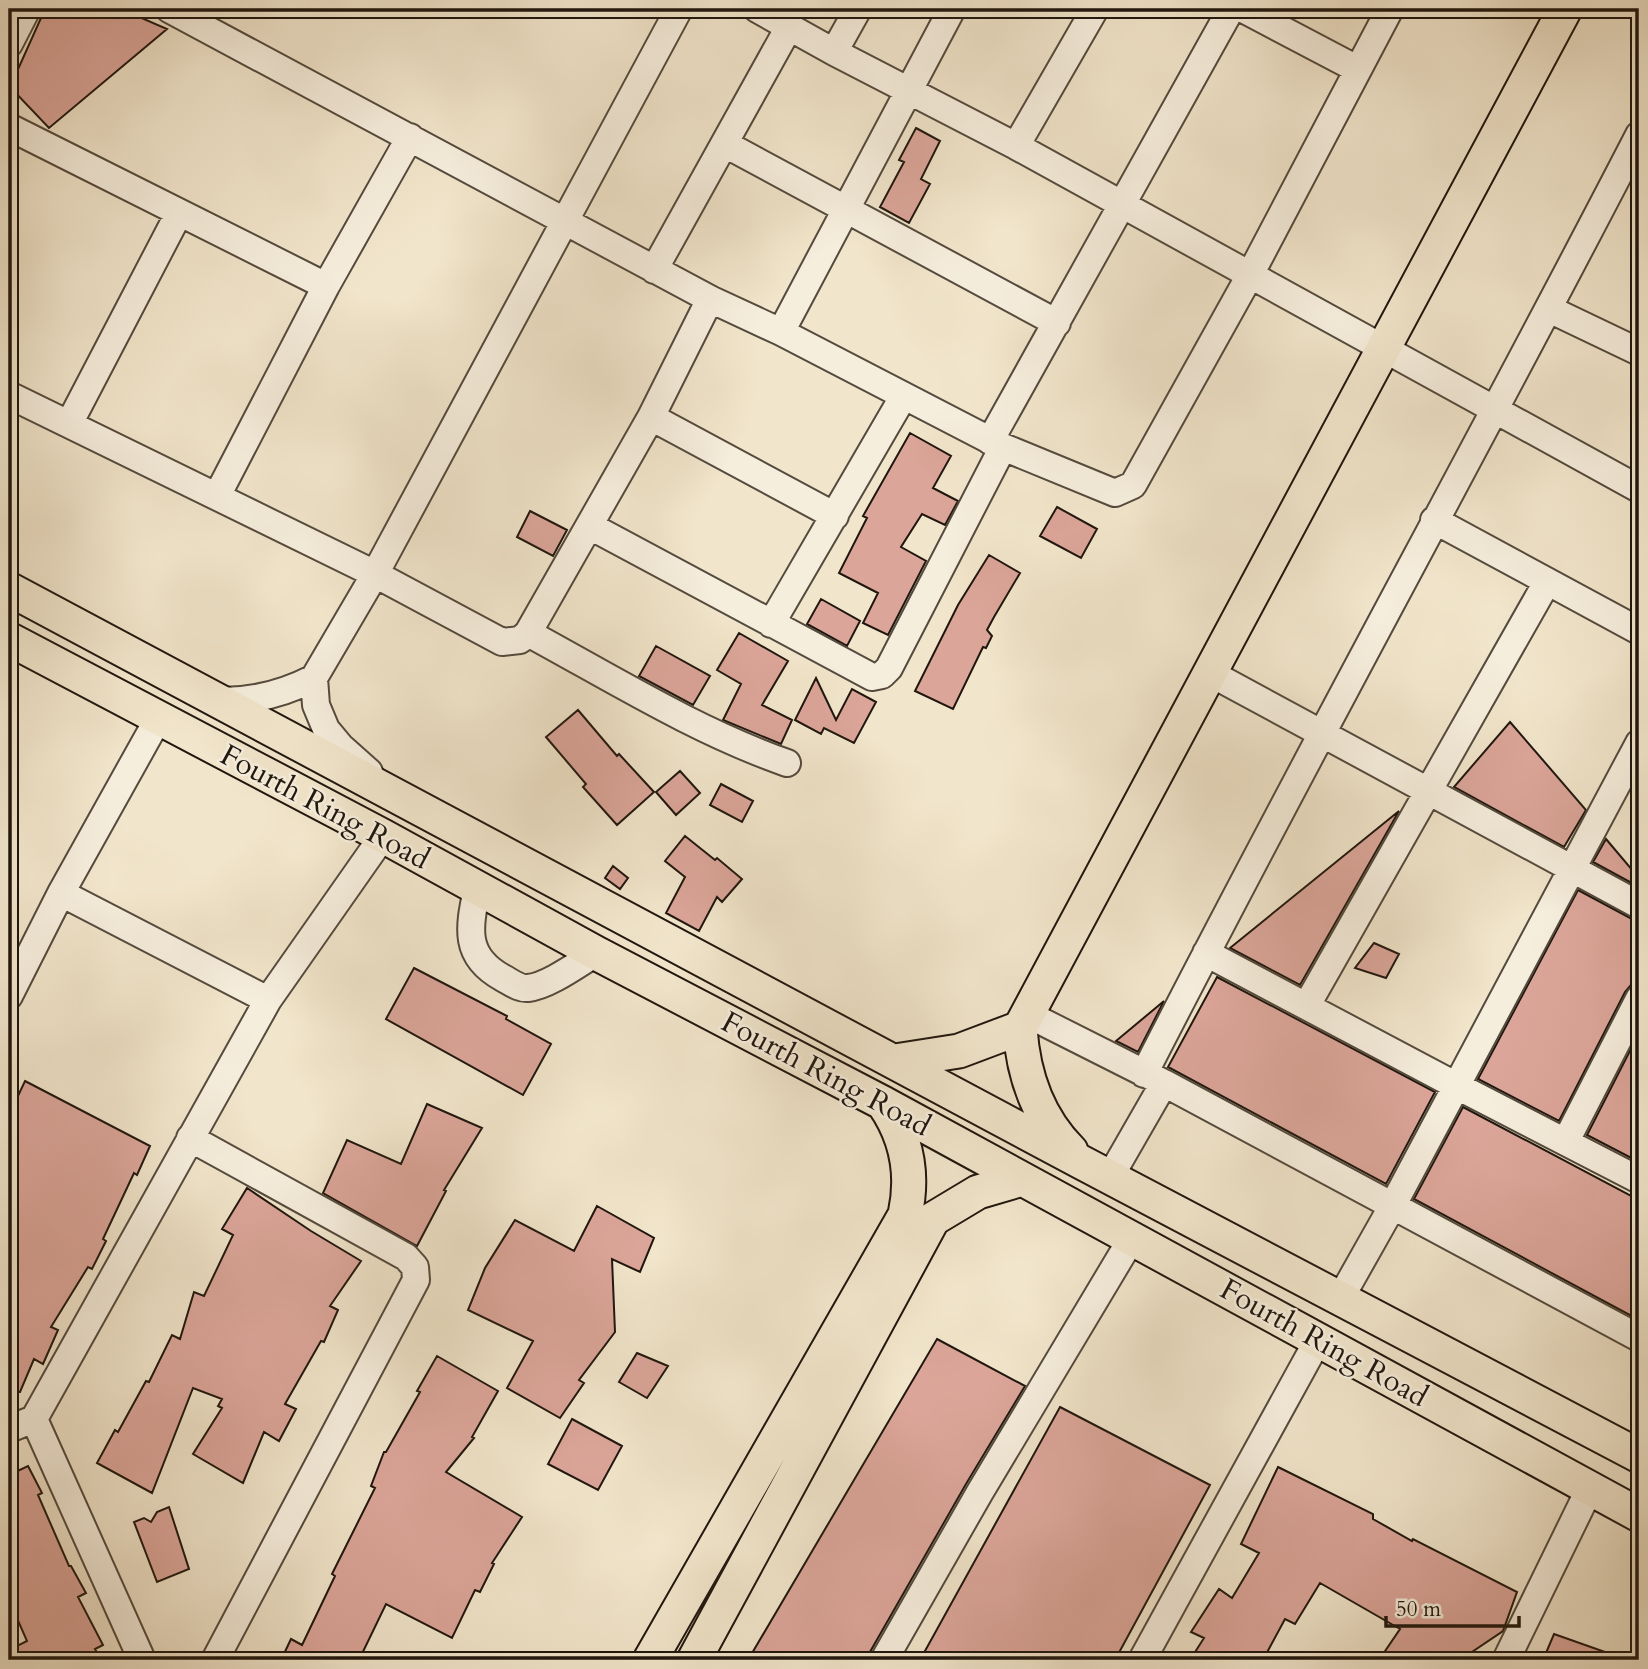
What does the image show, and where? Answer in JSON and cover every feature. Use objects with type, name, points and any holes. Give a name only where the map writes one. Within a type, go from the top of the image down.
[{"type":"main road","points":[[1081,1162],[1063,1144],[1036,1101],[1027,1077],[1023,1021],[1565,9]]},
{"type":"main road","name":"Fourth Ring Road","points":[[9,589],[1081,1162],[1639,1456]]},
{"type":"main road","name":"Fourth Ring Road","points":[[9,639],[883,1103],[1639,1514]]},
{"type":"main road","points":[[84,679],[96,673],[104,663],[106,640]]},
{"type":"main road","points":[[167,724],[182,698],[208,694]]},
{"type":"main road","points":[[895,1061],[959,1051],[1023,1021]]},
{"type":"main road","points":[[650,1660],[905,1215],[909,1185],[908,1156],[899,1128],[883,1103]]},
{"type":"main road","points":[[694,1660],[933,1219],[978,1192],[1022,1179]]},
{"type":"street","points":[[9,44],[27,9]]},
{"type":"street","points":[[169,9],[710,299],[781,332],[996,444],[1115,493],[1133,485],[1250,275],[1390,9]]},
{"type":"street","points":[[391,792],[341,747],[326,729],[316,705],[314,678],[375,574],[679,9]]},
{"type":"street","points":[[757,9],[1016,146],[1639,489]]},
{"type":"street","points":[[834,52],[858,9]]},
{"type":"street","points":[[781,332],[952,9]]},
{"type":"street","points":[[1016,146],[1095,9]]},
{"type":"street","points":[[590,526],[872,677],[881,675],[889,668],[1057,323],[1231,9]]},
{"type":"street","points":[[1243,9],[1357,69]]},
{"type":"street","points":[[654,270],[789,27]]},
{"type":"street","points":[[9,127],[327,286]]},
{"type":"street","points":[[1110,1177],[1206,953],[1639,135]]},
{"type":"street","points":[[218,496],[327,286],[410,137]]},
{"type":"street","points":[[725,144],[1057,323]]},
{"type":"street","points":[[69,424],[178,213]]},
{"type":"street","points":[[9,395],[375,574],[502,642],[520,639],[528,633],[650,416],[710,299]]},
{"type":"street","points":[[1549,309],[1639,352]]},
{"type":"street","points":[[771,624],[904,397]]},
{"type":"street","points":[[650,416],[835,516]]},
{"type":"street","points":[[1434,520],[1639,631]]},
{"type":"street","points":[[1307,1004],[1547,582]]},
{"type":"street","points":[[528,633],[705,730],[740,747],[787,763]]},
{"type":"street","points":[[1210,673],[1639,905]]},
{"type":"street","points":[[208,694],[241,701],[279,694],[314,678]]},
{"type":"street","points":[[9,996],[61,893],[167,724]]},
{"type":"street","points":[[1340,1298],[1393,1205],[1639,743]]},
{"type":"street","points":[[9,1429],[34,1419],[268,1000],[383,836]]},
{"type":"street","points":[[477,889],[470,939],[490,971],[522,988],[531,988],[596,953]]},
{"type":"street","points":[[61,893],[268,1000]]},
{"type":"street","points":[[1206,953],[1639,1180]]},
{"type":"street","points":[[1566,1141],[1630,1041],[1639,999]]},
{"type":"street","points":[[1023,1021],[1154,1079],[1639,1338]]},
{"type":"street","points":[[190,1138],[406,1257],[415,1267],[416,1280],[215,1660]]},
{"type":"street","points":[[884,1660],[980,1492],[1132,1238]]},
{"type":"street","points":[[1142,1660],[1318,1340]]},
{"type":"street","points":[[34,1419],[142,1660]]},
{"type":"street","points":[[1506,1660],[1590,1488]]},
{"type":"building","points":[[45,9],[121,9],[167,29],[49,128],[10,87]]},
{"type":"building","points":[[916,128],[940,141],[921,179],[930,184],[909,223],[880,207],[904,162],[899,160]]},
{"type":"building","points":[[910,433],[951,456],[933,488],[958,501],[945,525],[922,514],[901,547],[926,561],[888,635],[863,623],[878,593],[839,573],[867,518],[863,516]]},
{"type":"building","points":[[1057,507],[1097,529],[1081,558],[1040,536]]},
{"type":"building","points":[[530,511],[567,530],[553,556],[517,537]]},
{"type":"building","points":[[989,555],[1020,573],[987,630],[992,636],[986,648],[983,647],[953,709],[915,691],[958,605]]},
{"type":"building","points":[[821,599],[860,621],[847,646],[807,624]]},
{"type":"building","points":[[739,633],[788,661],[762,705],[792,720],[781,744],[723,720],[741,684],[717,670]]},
{"type":"building","points":[[656,646],[710,676],[693,705],[639,676]]},
{"type":"building","points":[[816,678],[836,720],[852,689],[876,702],[854,743],[824,728],[821,734],[795,720]]},
{"type":"building","points":[[578,710],[617,756],[619,754],[654,792],[617,825],[583,787],[586,784],[546,737]]},
{"type":"building","points":[[1510,722],[1586,810],[1564,847],[1454,787]]},
{"type":"building","points":[[680,771],[700,793],[676,815],[656,792]]},
{"type":"building","points":[[721,784],[753,801],[742,822],[710,805]]},
{"type":"building","points":[[1399,811],[1300,985],[1230,948]]},
{"type":"building","points":[[685,836],[742,879],[722,902],[717,897],[699,931],[666,913],[685,877],[665,861]]},
{"type":"building","points":[[1606,839],[1639,878],[1639,887],[1593,862]]},
{"type":"building","points":[[613,866],[628,878],[620,889],[605,878]]},
{"type":"building","points":[[1578,890],[1639,921],[1639,983],[1631,985],[1625,992],[1559,1121],[1478,1079]]},
{"type":"building","points":[[1374,943],[1399,954],[1386,978],[1355,968]]},
{"type":"building","points":[[414,968],[507,1016],[506,1019],[551,1044],[523,1095],[386,1019]]},
{"type":"building","points":[[1217,977],[1435,1092],[1386,1184],[1168,1067]]},
{"type":"building","points":[[1164,1001],[1138,1052],[1116,1041]]},
{"type":"building","points":[[1639,1033],[1639,1162],[1587,1135]]},
{"type":"building","points":[[25,1081],[150,1146],[137,1175],[134,1173],[92,1269],[88,1267],[51,1327],[58,1330],[43,1364],[34,1359],[20,1392],[9,1392],[9,1115]]},
{"type":"building","points":[[427,1104],[482,1128],[444,1190],[446,1191],[417,1246],[323,1193],[347,1140],[401,1164]]},
{"type":"building","points":[[1463,1107],[1639,1200],[1639,1320],[1414,1199]]},
{"type":"building","points":[[247,1188],[361,1261],[330,1306],[338,1310],[324,1342],[321,1341],[285,1404],[296,1409],[279,1441],[264,1432],[243,1483],[193,1454],[222,1408],[218,1406],[222,1399],[193,1388],[152,1493],[97,1463],[115,1430],[118,1432],[146,1381],[149,1382],[172,1335],[180,1339],[194,1292],[204,1296],[233,1235],[222,1229]]},
{"type":"building","points":[[597,1206],[654,1238],[640,1272],[612,1259],[615,1332],[579,1380],[584,1383],[560,1418],[507,1388],[533,1341],[468,1310],[485,1268],[515,1220],[574,1251]]},
{"type":"building","points":[[937,1339],[1025,1386],[966,1484],[870,1652],[868,1660],[748,1660]]},
{"type":"building","points":[[637,1353],[668,1366],[647,1398],[619,1382]]},
{"type":"building","points":[[437,1356],[498,1391],[472,1437],[474,1438],[446,1472],[522,1517],[492,1563],[494,1564],[480,1592],[475,1590],[452,1638],[386,1604],[359,1660],[281,1660],[291,1639],[302,1645],[335,1576],[332,1574],[375,1488],[371,1486],[384,1452],[420,1392],[417,1391]]},
{"type":"building","points":[[1060,1407],[1210,1485],[1115,1660],[920,1660]]},
{"type":"building","points":[[572,1419],[622,1446],[598,1490],[548,1464]]},
{"type":"building","points":[[28,1466],[42,1493],[38,1495],[69,1566],[86,1593],[78,1597],[103,1645],[95,1649],[101,1660],[9,1660],[9,1650],[27,1641],[9,1600],[9,1475]]},
{"type":"building","points":[[1278,1467],[1373,1514],[1373,1519],[1412,1541],[1413,1539],[1517,1592],[1503,1631],[1460,1660],[1379,1660],[1400,1629],[1320,1583],[1295,1624],[1285,1619],[1263,1660],[1190,1660],[1204,1638],[1191,1632],[1219,1589],[1232,1598],[1259,1553],[1241,1544]]},
{"type":"building","points":[[169,1507],[189,1569],[157,1582],[134,1522],[144,1518],[151,1522],[157,1512]]},
{"type":"building","points":[[1554,1634],[1622,1658],[1622,1660],[1543,1660]]}]
